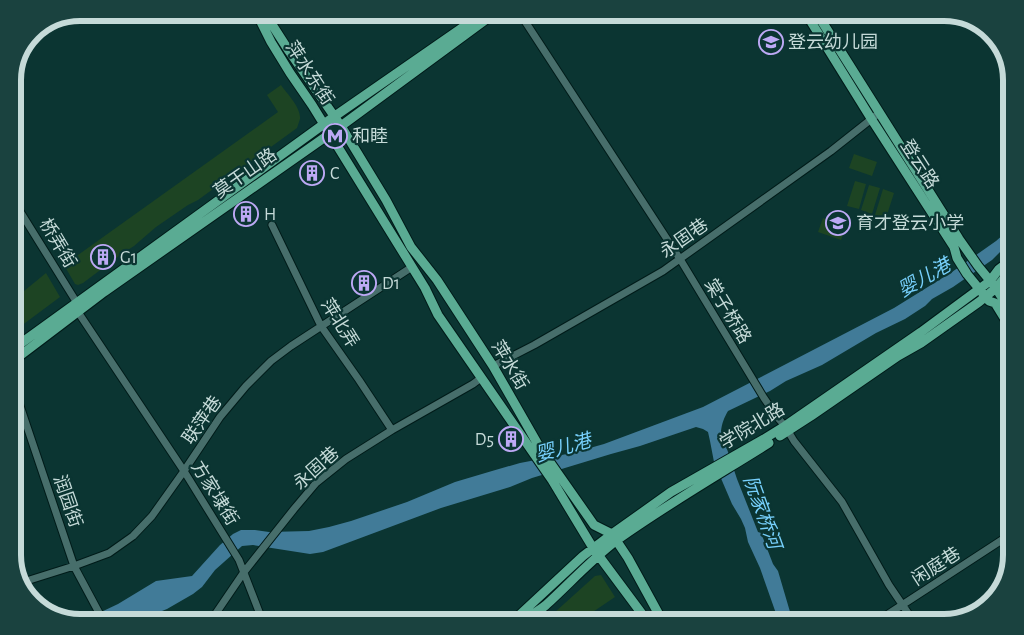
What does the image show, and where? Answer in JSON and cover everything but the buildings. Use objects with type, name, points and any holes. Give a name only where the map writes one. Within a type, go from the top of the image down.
[{"type":"main road","name":"萍水东街","points":[[260,21],[285,66],[324,125]]},
{"type":"main road","name":"萍水东街","points":[[270,21],[288,51],[335,116]]},
{"type":"main road","name":"莫干山路","points":[[21,354],[78,307],[335,116],[472,21]]},
{"type":"main road","name":"莫干山路","points":[[21,344],[112,287],[341,126],[484,21]]},
{"type":"main road","name":"登云路","points":[[811,21],[954,247],[957,258],[985,297],[995,303],[1003,316]]},
{"type":"main road","name":"登云路","points":[[822,21],[964,246],[1003,300]]},
{"type":"main road","name":"萍水街","points":[[335,116],[386,200],[411,247],[437,280],[493,366],[536,450]]},
{"type":"main road","name":"萍水街","points":[[324,125],[412,266],[438,315],[481,378],[594,526],[614,537],[628,558],[659,614]]},
{"type":"main road","name":"学院北路","points":[[533,614],[544,607],[596,552],[614,537],[657,513],[710,474],[787,429],[921,343],[979,302],[985,297],[999,269],[1003,266]]},
{"type":"main road","name":"学院北路","points":[[787,429],[979,288],[993,284],[1003,278]]},
{"type":"main road","name":"萍水街","points":[[556,478],[596,552],[642,614]]},
{"type":"main road","name":"学院北路","points":[[521,614],[583,556],[596,552]]},
{"type":"street","name":"棠子桥路","points":[[525,21],[680,259],[744,368],[794,441],[842,502],[889,585],[908,614]]},
{"type":"street","name":"永固巷","points":[[493,366],[534,345],[663,271],[831,151],[880,113]]},
{"type":"street","name":"桥弄街","points":[[21,212],[78,307]]},
{"type":"street","name":"萍北弄","points":[[272,225],[321,326],[392,430]]},
{"type":"street","name":"联萍巷","points":[[27,581],[109,553],[132,536],[152,516],[220,417],[246,386],[271,361],[412,266]]},
{"type":"street","name":"方家埭街","points":[[78,307],[239,560],[260,614]]},
{"type":"street","name":"永固巷","points":[[215,614],[244,572],[316,483],[346,460],[392,430],[481,378]]},
{"type":"street","name":"润园街","points":[[21,409],[74,566],[100,614]]},
{"type":"street","name":"闲庭巷","points":[[890,614],[1003,540]]},
{"type":"green space","points":[[281,85],[300,114],[297,128],[198,200],[156,227],[134,246],[83,283],[75,284],[64,265],[278,112],[267,95]]},
{"type":"green space","points":[[854,154],[877,162],[872,176],[849,168]]},
{"type":"green space","points":[[855,181],[866,184],[859,209],[847,206]]},
{"type":"green space","points":[[869,185],[880,188],[872,214],[861,210]]},
{"type":"green space","points":[[883,189],[894,193],[886,218],[875,215]]},
{"type":"green space","points":[[823,218],[846,226],[841,240],[818,232]]},
{"type":"green space","points":[[46,273],[60,297],[21,326],[21,293]]},
{"type":"green space","points":[[601,575],[615,597],[590,614],[553,614],[595,576]]},
{"type":"water","points":[[1003,235],[1003,249],[992,260],[905,319],[876,333],[822,365],[728,411],[721,431],[758,532],[761,533],[773,564],[778,571],[791,614],[776,614],[760,568],[748,542],[745,528],[732,504],[714,462],[708,432],[696,427],[441,508],[323,552],[310,554],[253,545],[242,546],[215,570],[202,587],[167,609],[154,614],[97,614],[118,604],[156,581],[192,576],[220,545],[241,530],[269,532],[309,531],[329,527],[407,502],[455,482],[520,463],[572,453],[604,444],[703,407],[894,308],[952,272]]},
{"type":"place","name":"登云幼儿园","points":[[771,42]]},
{"type":"place","name":"和睦","points":[[335,136]]},
{"type":"place","name":"C","points":[[312,173]]},
{"type":"place","name":"H","points":[[246,214]]},
{"type":"place","name":"育才登云小学","points":[[838,223]]},
{"type":"place","name":"G1","points":[[103,257]]},
{"type":"place","name":"D1","points":[[364,283]]},
{"type":"place","name":"D5","points":[[511,439]]},
{"type":"water label","name":"婴儿港","points":[[924,277]]},
{"type":"water label","name":"婴儿港","points":[[563,447]]},
{"type":"water label","name":"阮家桥河","points":[[763,512]]}]
